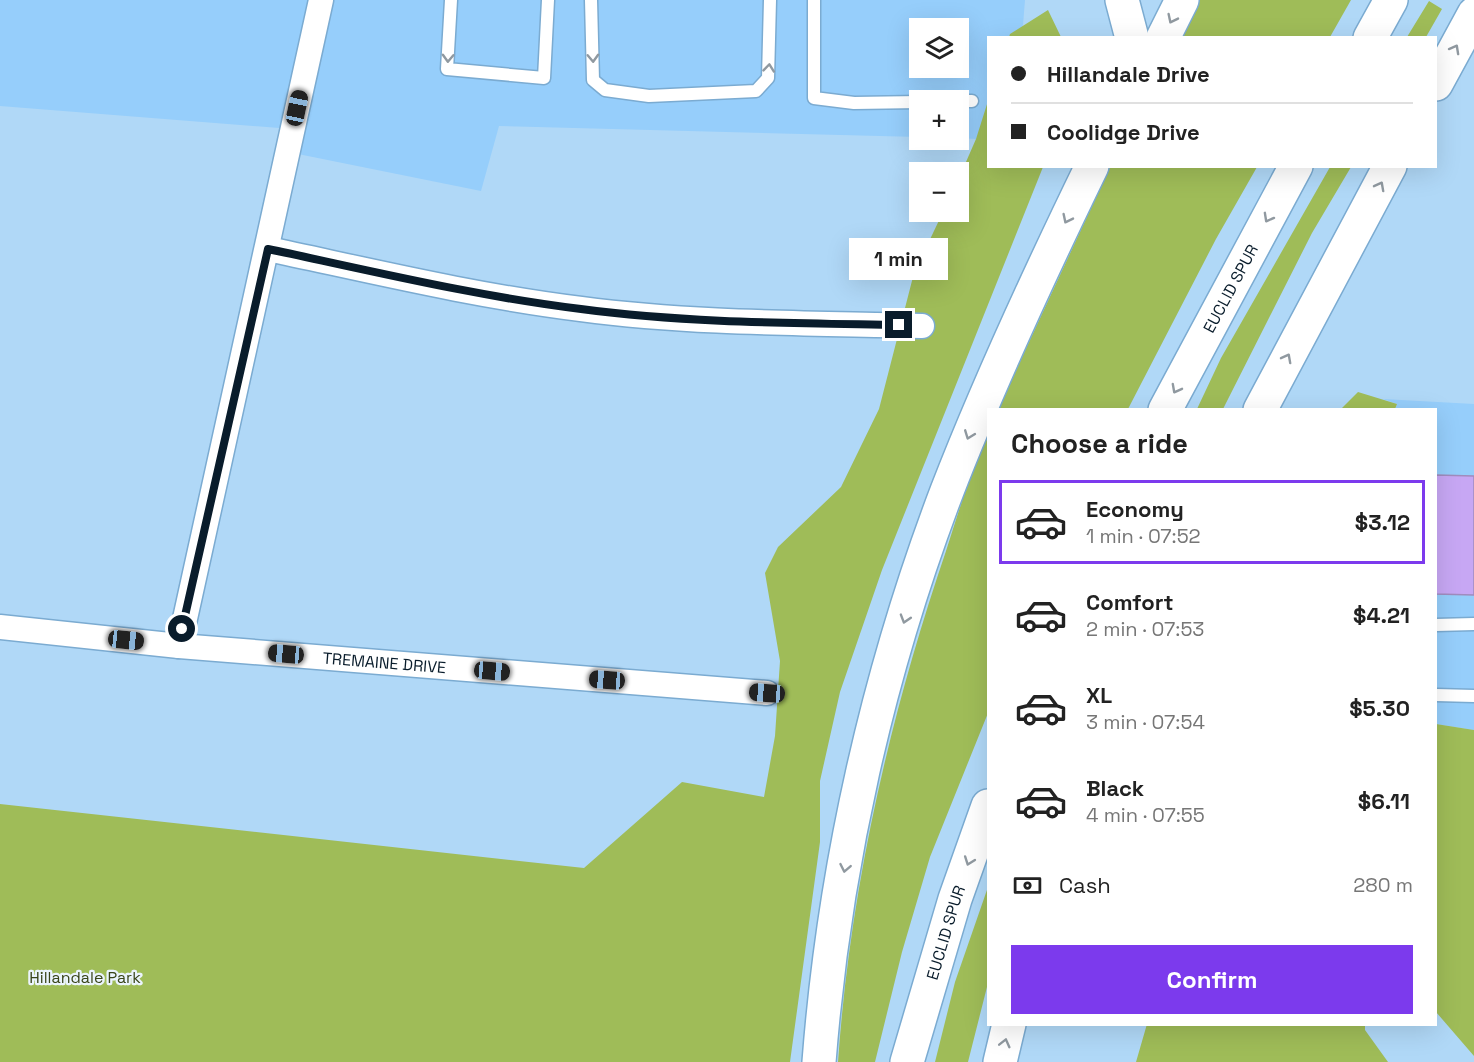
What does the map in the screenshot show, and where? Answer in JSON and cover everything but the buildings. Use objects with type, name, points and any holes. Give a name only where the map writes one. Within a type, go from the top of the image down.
[{"type":"highway","points":[[1122,0],[1131,36]]},
{"type":"highway","points":[[1164,36],[1182,0]]},
{"type":"highway","points":[[1437,82],[1474,14]]},
{"type":"highway","points":[[819,1062],[831,955],[856,810],[891,666],[907,611],[947,493],[981,407],[1015,326],[1091,168]]},
{"type":"highway","name":"EUCLID SPUR","points":[[1166,408],[1295,168]]},
{"type":"highway","points":[[1261,408],[1389,168]]},
{"type":"highway","name":"EUCLID SPUR","points":[[907,1062],[955,899],[987,809]]},
{"type":"highway","points":[[1000,1062],[1009,1026]]},
{"type":"street","points":[[179,646],[321,0]]},
{"type":"street","points":[[268,249],[461,290],[581,309],[695,320],[922,326]]},
{"type":"street","name":"TREMAINE DRIVE","points":[[0,627],[179,646],[767,693]]},
{"type":"lane","points":[[451,0],[447,69],[544,78],[548,0]]},
{"type":"lane","points":[[591,0],[593,80],[605,90],[649,96],[756,91],[768,78],[770,0]]},
{"type":"lane","points":[[814,0],[814,98],[854,103],[909,102]]},
{"type":"lane","points":[[1437,625],[1474,624]]},
{"type":"lane","points":[[1437,695],[1474,696]]},
{"type":"shaded area","points":[[0,0],[1025,0],[1023,25],[1018,36],[987,36],[987,112],[976,139],[969,139],[969,90],[909,90],[909,137],[499,126],[481,191],[288,152],[292,129],[0,106]]},
{"type":"shaded area","points":[[1383,399],[1474,404],[1474,730],[1437,724],[1437,408],[1395,408],[1397,404]]},
{"type":"green space","points":[[1194,0],[1351,0],[1331,36],[1174,36]]},
{"type":"green space","points":[[1429,1],[1442,9],[1427,36],[1408,36]]},
{"type":"green space","points":[[1048,10],[1061,36],[1009,36]]},
{"type":"green space","name":"Hillandale Park","points":[[987,104],[987,168],[1043,168],[882,570],[840,692],[820,781],[820,842],[790,1062],[0,1062],[0,804],[584,868],[682,782],[764,797],[775,736],[780,661],[765,573],[778,547],[841,487],[879,409],[914,273],[938,222],[969,222],[969,162],[966,162]]},
{"type":"green space","points":[[1110,168],[1256,168],[1216,239],[1129,408],[998,408]]},
{"type":"green space","points":[[1329,168],[1350,168],[1312,233],[1224,408],[1197,408],[1221,358]]},
{"type":"green space","points":[[1358,392],[1397,404],[1395,408],[1342,408]]},
{"type":"green space","points":[[987,433],[987,715],[930,857],[902,952],[875,1062],[838,1062],[852,932],[890,739],[926,613]]},
{"type":"green space","points":[[1437,724],[1474,730],[1474,1056],[1437,1013]]},
{"type":"green space","points":[[987,890],[987,987],[968,1062],[935,1062],[955,982]]},
{"type":"green space","points":[[1146,1026],[1365,1026],[1365,1030],[1388,1062],[1136,1062]]},
{"type":"route","points":[[182,629],[268,249],[461,290],[581,309],[695,320],[899,325]]}]
